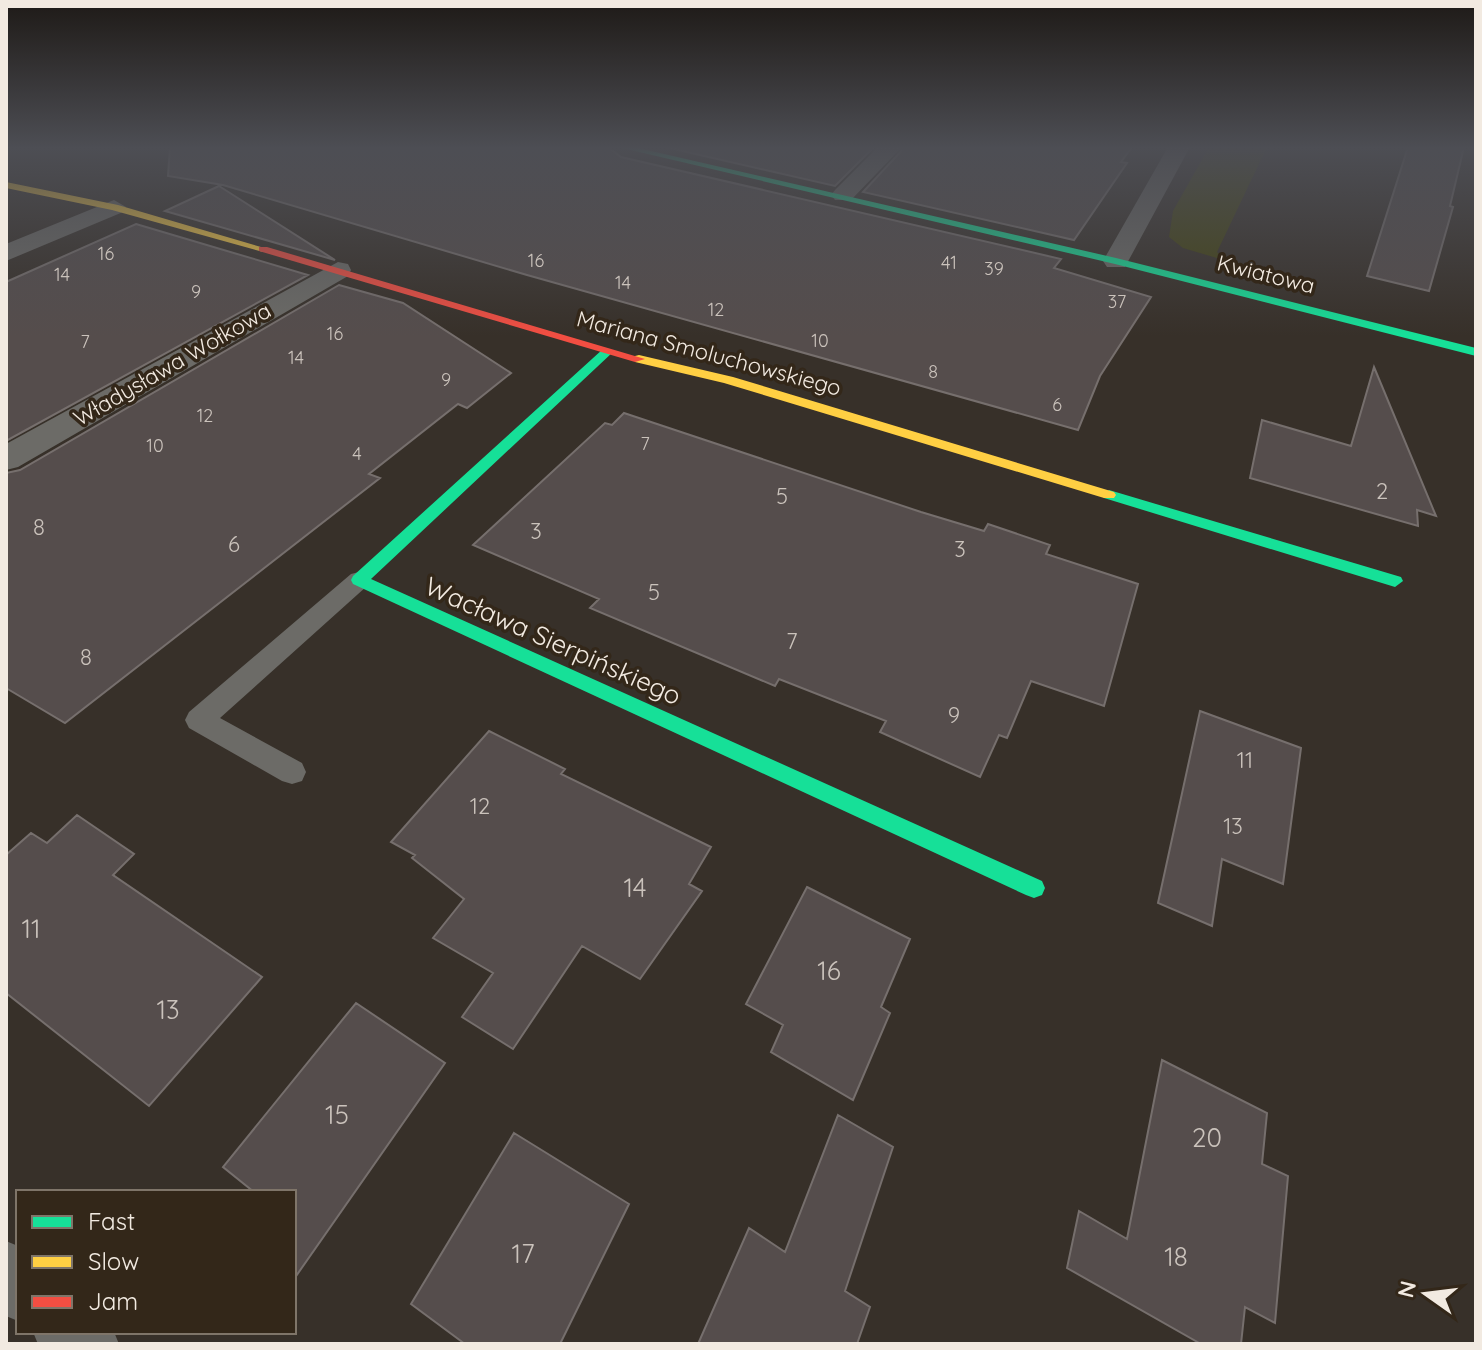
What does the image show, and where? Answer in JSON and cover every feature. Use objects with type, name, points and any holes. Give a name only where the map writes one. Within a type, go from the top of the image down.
[{"type":"street","points":[[6,253],[107,210]]},
{"type":"street","name":"Mariana Smoluchowskiego","points":[[125,210],[338,270],[607,352],[728,380],[1395,581]]},
{"type":"street","name":"Kwiatowa","points":[[905,210],[1476,352]]},
{"type":"street","points":[[1116,261],[1144,210]]},
{"type":"street","name":"Władysława Wołkowa","points":[[6,459],[338,270]]},
{"type":"street","points":[[359,580],[607,352]]},
{"type":"street","name":"Wacława Sierpińskiego","points":[[359,580],[1034,888]]},
{"type":"lane","points":[[292,772],[199,720],[359,580]]},
{"type":"shaded area","points":[[1237,210],[1217,252],[1227,261],[1183,248],[1169,237],[1173,211]]},
{"type":"building","points":[[257,210],[335,260],[165,211]]},
{"type":"building","points":[[307,210],[850,210],[1061,259],[1054,268],[1151,297],[1100,376],[1078,430]]},
{"type":"building","points":[[942,210],[1095,210],[1074,240]]},
{"type":"building","points":[[1388,210],[1452,210],[1429,291],[1367,276]]},
{"type":"building","points":[[136,224],[308,275],[6,441],[6,282]]},
{"type":"building","points":[[339,285],[403,303],[511,373],[467,408],[458,404],[369,474],[380,478],[65,723],[6,688],[6,473],[20,470]]},
{"type":"building","points":[[1374,367],[1436,516],[1417,510],[1418,526],[1250,478],[1262,420],[1351,446]]},
{"type":"building","points":[[624,413],[921,512],[984,531],[988,524],[1050,545],[1046,554],[1138,584],[1104,706],[1031,681],[1007,738],[999,735],[980,777],[880,732],[886,721],[779,679],[775,686],[590,608],[599,599],[473,545],[605,423],[612,425]]},
{"type":"building","points":[[1200,711],[1301,748],[1283,884],[1222,859],[1212,926],[1158,903]]},
{"type":"building","points":[[489,731],[565,769],[561,774],[711,847],[689,884],[702,891],[640,979],[582,946],[513,1049],[462,1017],[493,973],[433,938],[464,899],[412,858],[415,855],[391,842]]},
{"type":"building","points":[[77,815],[134,854],[113,875],[262,977],[149,1106],[6,993],[6,855],[31,833],[47,843]]},
{"type":"building","points":[[807,887],[910,939],[881,1007],[890,1013],[853,1100],[771,1052],[783,1025],[746,1004]]},
{"type":"building","points":[[356,1003],[445,1063],[296,1276],[296,1190],[252,1190],[223,1167]]},
{"type":"building","points":[[1162,1060],[1267,1113],[1262,1164],[1288,1176],[1275,1323],[1245,1307],[1241,1344],[1201,1344],[1067,1268],[1079,1211],[1127,1239]]},
{"type":"building","points":[[838,1115],[893,1147],[845,1291],[870,1307],[857,1344],[698,1344],[749,1228],[785,1252]]},
{"type":"building","points":[[514,1133],[629,1204],[560,1344],[465,1344],[411,1304]]},
{"type":"traffic: fast","points":[[895,210],[1116,261],[1476,352]]},
{"type":"traffic: fast","points":[[607,352],[359,580],[1034,888]]},
{"type":"traffic: fast","points":[[1109,495],[1395,581]]},
{"type":"traffic: slow","points":[[125,210],[263,249]]},
{"type":"traffic: slow","points":[[639,359],[728,380],[1109,495]]},
{"type":"traffic: jam","points":[[263,249],[639,359]]}]
